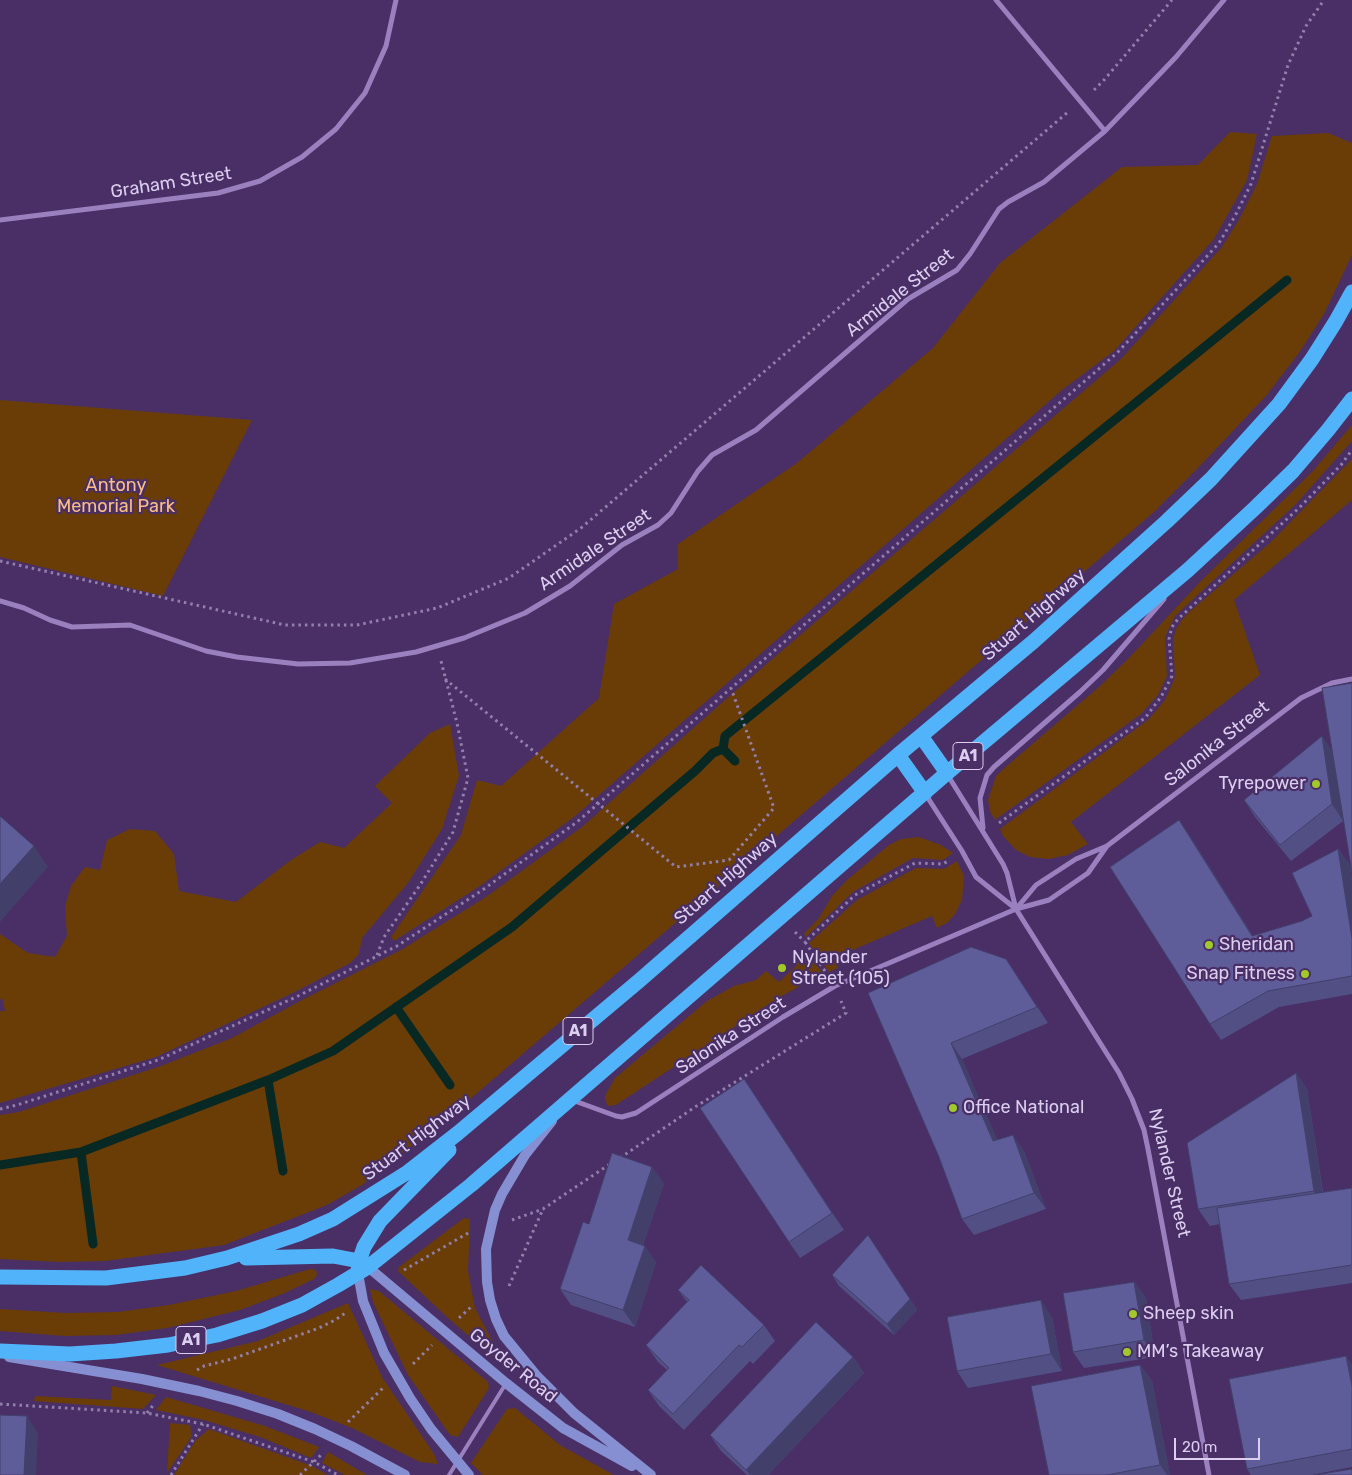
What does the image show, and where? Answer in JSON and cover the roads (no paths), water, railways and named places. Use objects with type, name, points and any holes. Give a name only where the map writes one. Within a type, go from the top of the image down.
[{"type":"highway","name":"Stuart Highway","points":[[0,1277],[106,1278],[184,1268],[228,1258],[299,1234],[333,1219],[408,1172],[458,1133],[640,980],[898,755],[1034,641],[1167,521],[1211,478],[1279,404],[1312,359],[1352,292]]},
{"type":"highway","name":"A1","points":[[0,1351],[70,1354],[168,1345],[217,1335],[262,1321],[302,1305],[338,1286],[471,1185],[947,773],[1188,570],[1292,472],[1352,399]]},
{"type":"highway","name":"Nylander Street","points":[[921,736],[947,773]]},
{"type":"highway","points":[[898,755],[925,793]]},
{"type":"highway","points":[[228,1258],[333,1256],[362,1267],[370,1235],[395,1205],[517,1083]]},
{"type":"street","name":"Graham Street","points":[[0,220],[218,193],[260,181],[302,157],[336,129],[365,92],[386,46],[396,0]]},
{"type":"street","points":[[996,0],[1105,131]]},
{"type":"street","name":"Armidale Street","points":[[0,601],[24,608],[65,625],[79,627],[130,625],[206,651],[269,662],[298,664],[350,663],[437,647],[492,628],[525,613],[570,586],[622,545],[658,525],[671,513],[698,470],[712,455],[756,430],[908,299],[957,270],[1000,209],[1008,202],[1044,182],[1105,131],[1176,57],[1224,0]]},
{"type":"street","points":[[984,834],[980,817],[980,798],[987,776],[1119,654],[1188,570]]},
{"type":"street","name":"Salonika Street","points":[[1016,909],[1036,885],[1076,859],[1107,846],[1301,698],[1332,683],[1352,679]]},
{"type":"street","name":"Nylander Street","points":[[947,773],[1007,873],[1016,909],[1120,1073],[1144,1130],[1209,1475]]},
{"type":"street","name":"Nylander Street","points":[[925,793],[962,851],[976,877],[1016,909]]},
{"type":"street","name":"Salonika Street","points":[[570,1099],[616,1116],[622,1117],[636,1114],[835,986],[1016,909],[1048,900],[1088,873],[1107,846]]},
{"type":"street","points":[[570,1099],[526,1155],[511,1178],[495,1210],[486,1249],[487,1282],[496,1319],[504,1336],[516,1352],[554,1394],[597,1433],[649,1475]]},
{"type":"street","points":[[362,1267],[363,1302],[384,1354],[431,1430],[469,1475]]},
{"type":"street","name":"Goyder Road","points":[[362,1267],[563,1428],[649,1475]]},
{"type":"street","points":[[0,1356],[142,1379],[236,1400],[315,1429],[405,1475]]},
{"type":"lane","points":[[449,1475],[506,1383]]},
{"type":"waterway","points":[[723,749],[725,736],[1287,280]]},
{"type":"waterway","points":[[0,1165],[81,1152],[268,1080],[333,1051],[512,927],[695,771],[713,753],[723,749],[735,761]]},
{"type":"waterway","points":[[396,1007],[450,1085]]},
{"type":"waterway","points":[[268,1080],[283,1171]]},
{"type":"waterway","points":[[81,1152],[93,1244]]},
{"type":"place","name":"Tyrepower","points":[[1316,784]]},
{"type":"place","name":"Sheridan","points":[[1209,945]]},
{"type":"place","name":"Nylander Street (105)","points":[[782,968]]},
{"type":"place","name":"Snap Fitness","points":[[1305,974]]},
{"type":"place","name":"Office National","points":[[953,1108]]},
{"type":"place","name":"Sheep skin","points":[[1133,1314]]},
{"type":"place","name":"MM’s Takeaway","points":[[1127,1352]]},
{"type":"park label","name":"Antony Memorial Park","points":[[116,496]]}]
